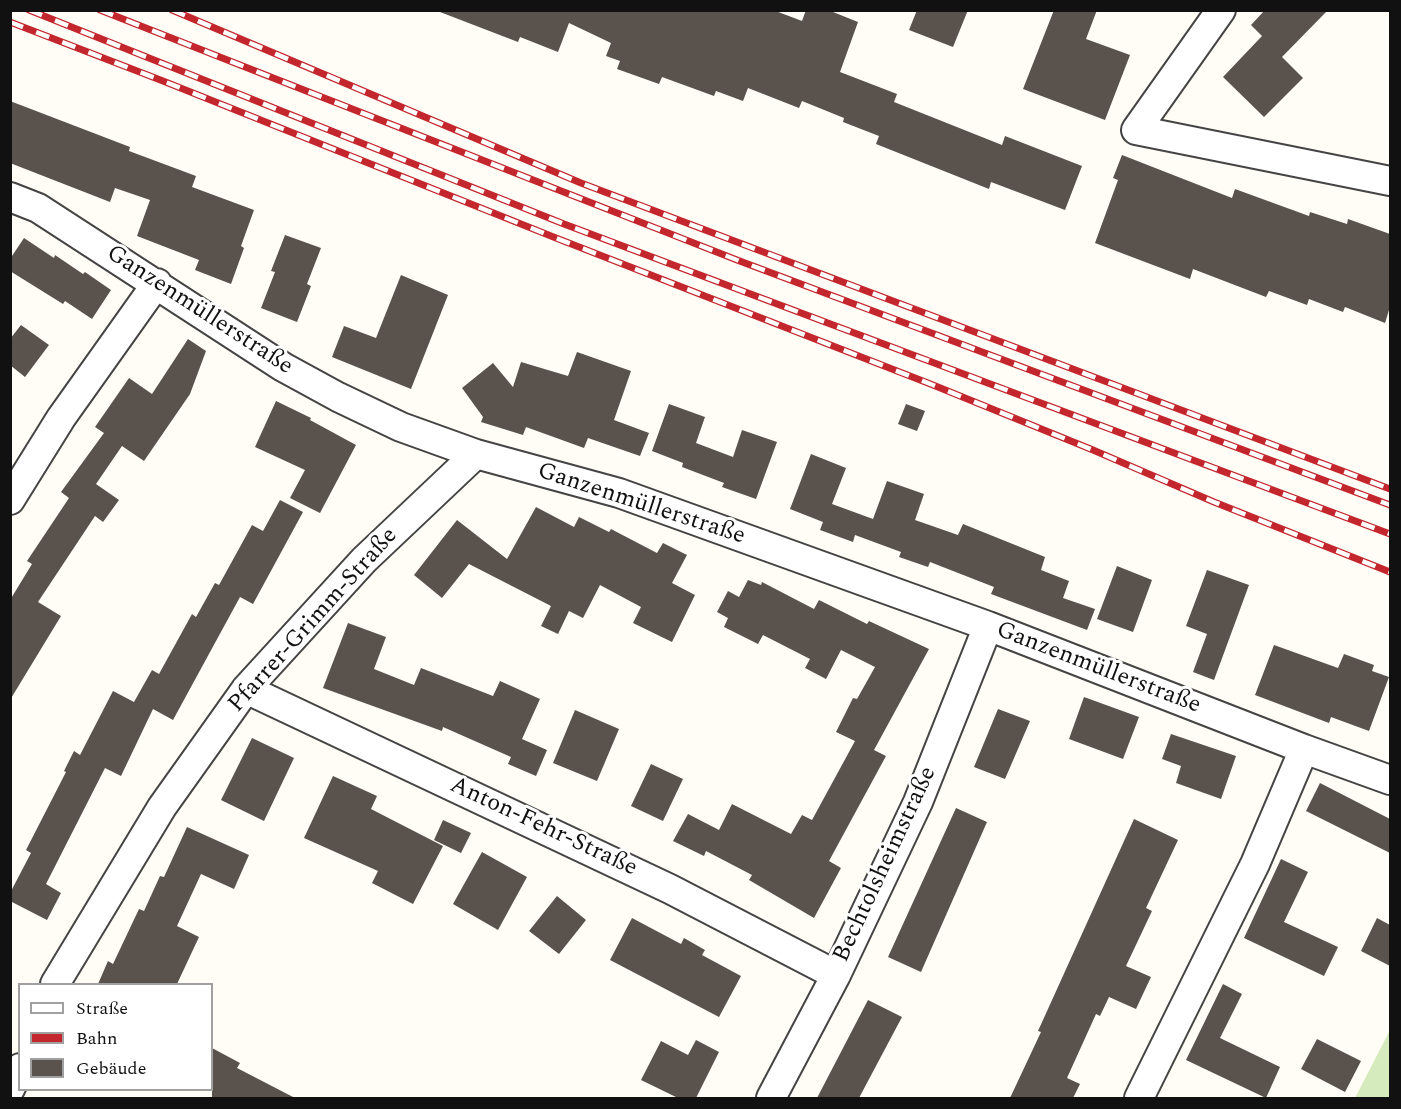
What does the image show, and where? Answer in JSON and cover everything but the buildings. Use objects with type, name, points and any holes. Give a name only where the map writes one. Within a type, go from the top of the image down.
[{"type":"street","points":[[1221,10],[1136,130],[1390,181]]},
{"type":"street","name":"Ganzenmüllerstraße","points":[[10,197],[38,208],[283,366],[338,397],[401,428],[476,454],[619,493],[987,626],[1390,780]]},
{"type":"street","points":[[10,500],[61,418],[157,283]]},
{"type":"street","name":"Pfarrer-Grimm-Straße","points":[[57,983],[162,807],[246,689],[364,560],[476,454]]},
{"type":"street","name":"Bechtolsheimstraße","points":[[771,1098],[836,975],[918,802],[987,626]]},
{"type":"street","name":"Anton-Fehr-Straße","points":[[246,689],[660,884],[836,975]]},
{"type":"street","points":[[1139,1098],[1255,864],[1304,749]]},
{"type":"street","points":[[10,1089],[18,1072]]},
{"type":"green space","points":[[1390,1030],[1390,1098],[1355,1098]]},
{"type":"railway","points":[[29,10],[564,224],[1390,534]]},
{"type":"railway","points":[[100,10],[737,260],[1390,505]]},
{"type":"railway","points":[[172,10],[581,183],[1390,489]]},
{"type":"railway","points":[[10,22],[933,385],[1214,502],[1390,572]]}]
